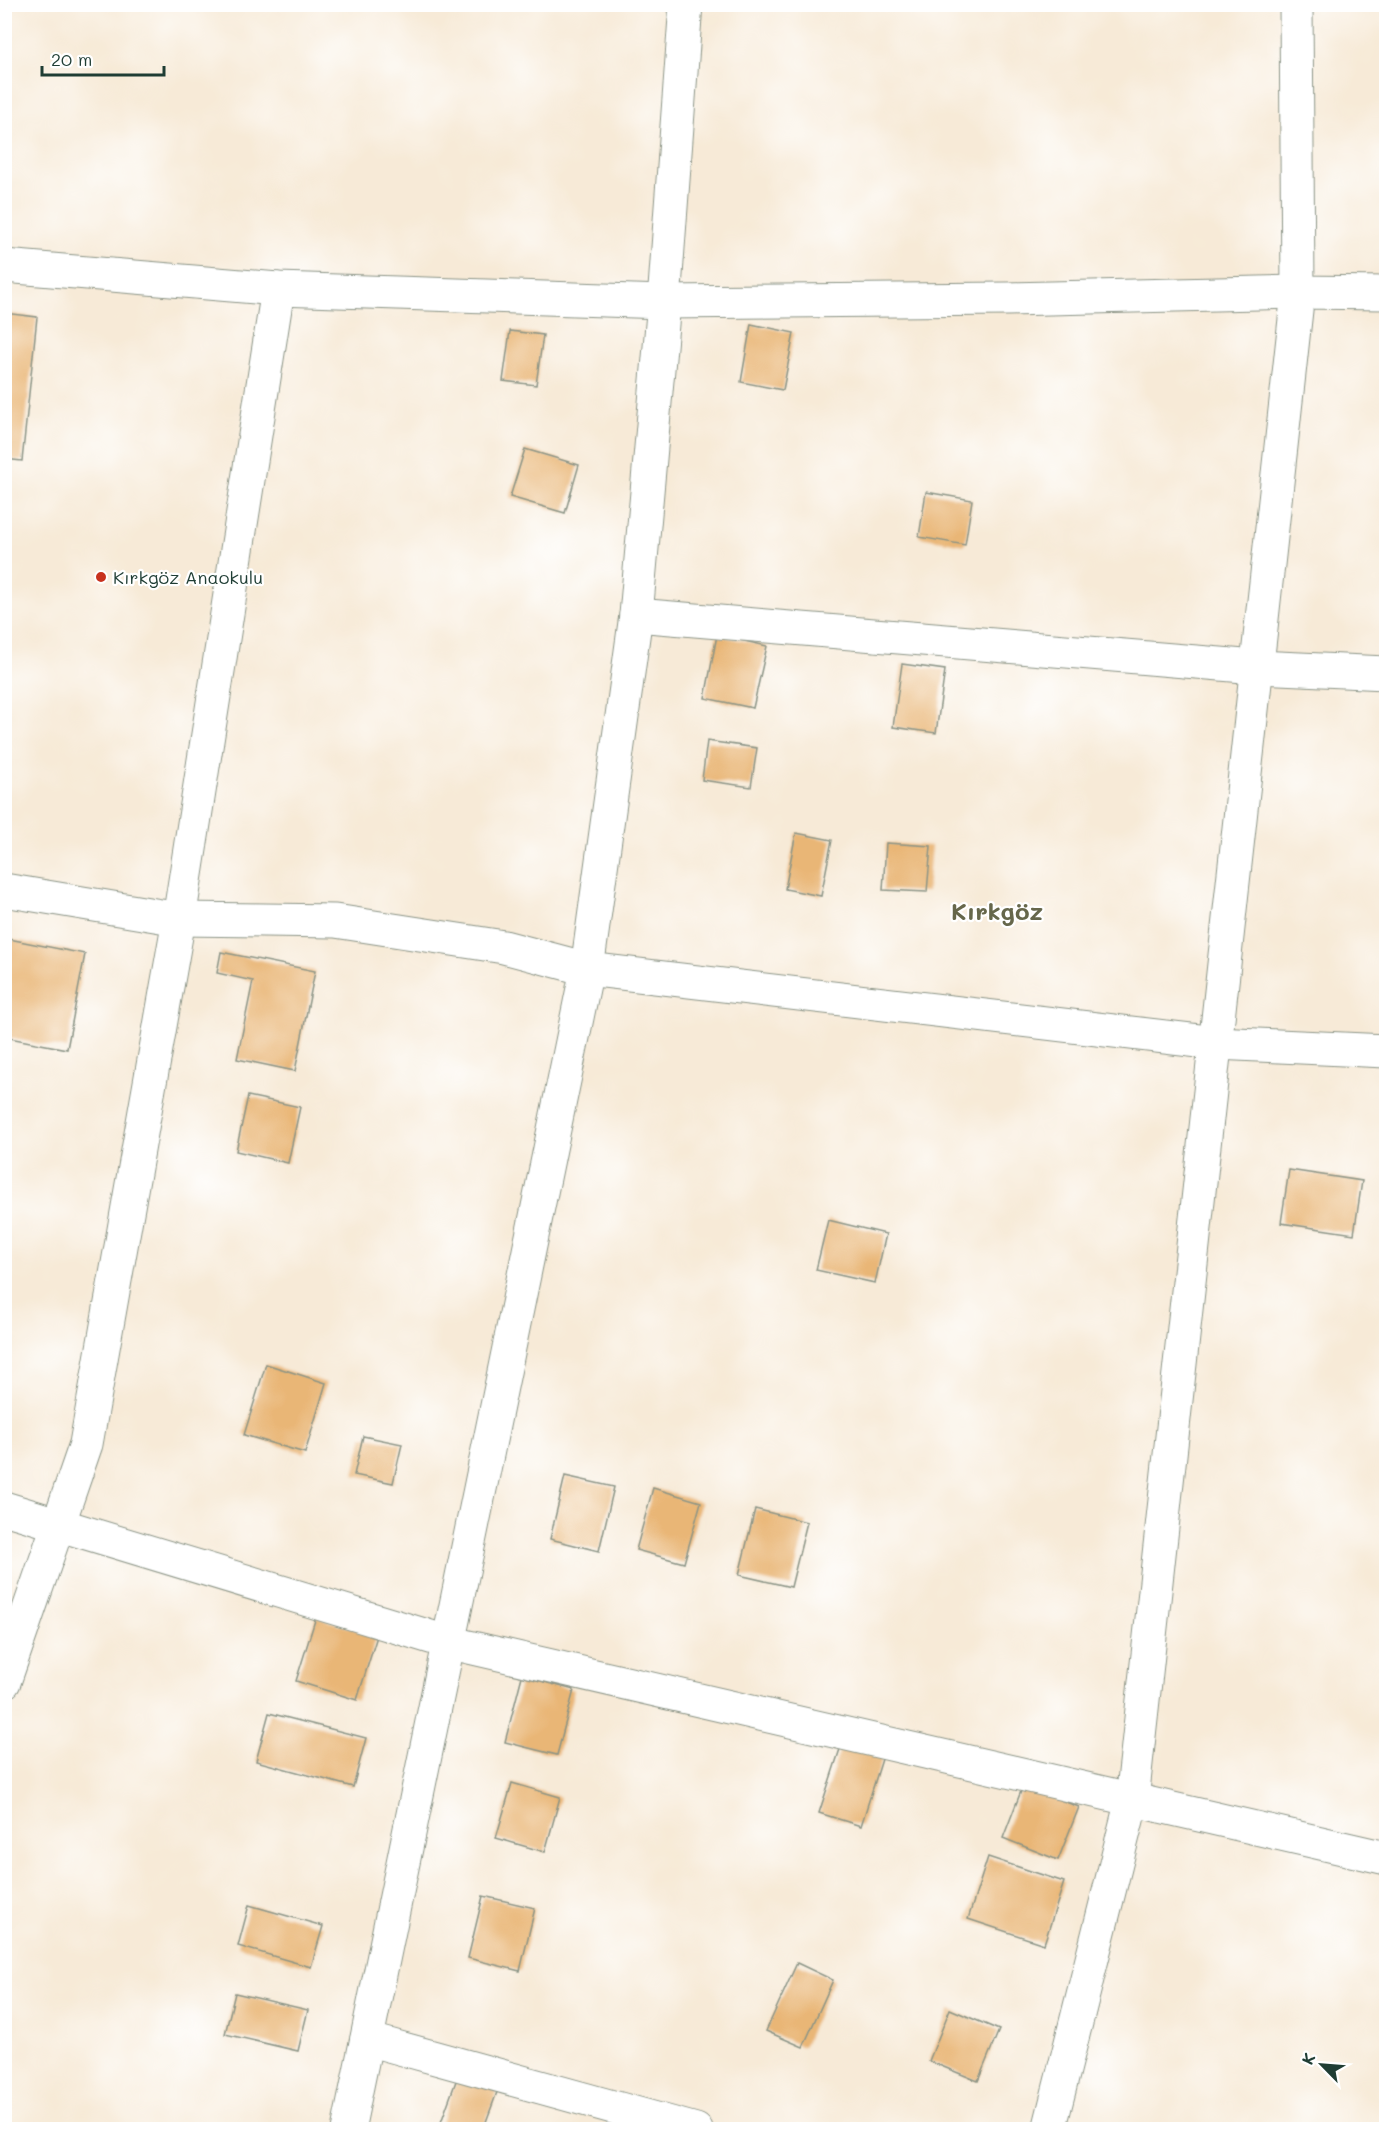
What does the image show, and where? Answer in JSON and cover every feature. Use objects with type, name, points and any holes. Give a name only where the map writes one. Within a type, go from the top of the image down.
[{"type":"street","points":[[348,2130],[587,969],[636,615],[664,302],[687,4]]},
{"type":"street","points":[[1049,2130],[1132,1800],[1298,292],[1296,4]]},
{"type":"street","points":[[4,266],[278,289],[664,302],[1008,299],[1298,292],[1386,293]]},
{"type":"street","points":[[4,1682],[86,1444],[179,919],[278,289]]},
{"type":"street","points":[[636,615],[1256,667],[1386,673]]},
{"type":"street","points":[[4,890],[179,919],[335,921],[504,947],[587,969],[1216,1043],[1386,1051]]},
{"type":"street","points":[[4,1508],[447,1642],[1386,1858]]},
{"type":"street","points":[[367,2038],[696,2130]]},
{"type":"building","points":[[4,313],[37,317],[22,461],[4,459]]},
{"type":"building","points":[[751,324],[794,333],[783,390],[741,382]]},
{"type":"building","points":[[510,331],[543,335],[536,385],[503,381]]},
{"type":"building","points":[[525,449],[579,465],[565,513],[510,497]]},
{"type":"building","points":[[926,492],[972,500],[965,545],[919,537]]},
{"type":"building","points":[[717,635],[767,646],[753,708],[705,698]]},
{"type":"building","points":[[902,664],[945,670],[936,733],[893,727]]},
{"type":"building","points":[[707,741],[757,748],[751,787],[702,780]]},
{"type":"building","points":[[796,833],[832,840],[821,896],[785,889]]},
{"type":"building","points":[[886,843],[931,846],[927,892],[883,890]]},
{"type":"building","points":[[4,938],[85,954],[67,1049],[4,1037]]},
{"type":"building","points":[[221,952],[315,971],[295,1071],[237,1059],[253,981],[217,973]]},
{"type":"building","points":[[248,1096],[300,1107],[288,1163],[236,1151]]},
{"type":"building","points":[[1289,1170],[1362,1181],[1354,1234],[1281,1223]]},
{"type":"building","points":[[828,1220],[886,1234],[875,1283],[816,1270]]},
{"type":"building","points":[[266,1364],[326,1383],[305,1453],[244,1435]]},
{"type":"building","points":[[363,1436],[402,1444],[393,1483],[354,1475]]},
{"type":"building","points":[[565,1476],[614,1487],[599,1551],[550,1539]]},
{"type":"building","points":[[653,1488],[701,1502],[684,1563],[636,1550]]},
{"type":"building","points":[[755,1509],[807,1522],[791,1587],[739,1575]]},
{"type":"building","points":[[316,1617],[377,1636],[357,1700],[296,1681]]},
{"type":"building","points":[[522,1676],[574,1690],[557,1755],[505,1742]]},
{"type":"building","points":[[269,1713],[366,1738],[353,1787],[256,1761]]},
{"type":"building","points":[[842,1743],[883,1756],[861,1826],[819,1813]]},
{"type":"building","points":[[512,1783],[560,1797],[545,1852],[496,1838]]},
{"type":"building","points":[[1023,1786],[1079,1807],[1058,1860],[1003,1838]]},
{"type":"building","points":[[988,1857],[1064,1882],[1044,1944],[968,1919]]},
{"type":"building","points":[[483,1896],[535,1908],[520,1971],[468,1958]]},
{"type":"building","points":[[249,1905],[323,1926],[311,1967],[238,1946]]},
{"type":"building","points":[[797,1963],[833,1980],[803,2047],[766,2031]]},
{"type":"building","points":[[235,1993],[308,2010],[298,2051],[225,2034]]},
{"type":"building","points":[[950,2009],[999,2030],[978,2081],[929,2061]]},
{"type":"building","points":[[460,2070],[500,2084],[483,2130],[453,2130],[440,2125]]},
{"type":"place","name":"Kırkgöz Anaokulu","points":[[101,577]]},
{"type":"district","name":"Kırkgöz","points":[[997,910]]}]
